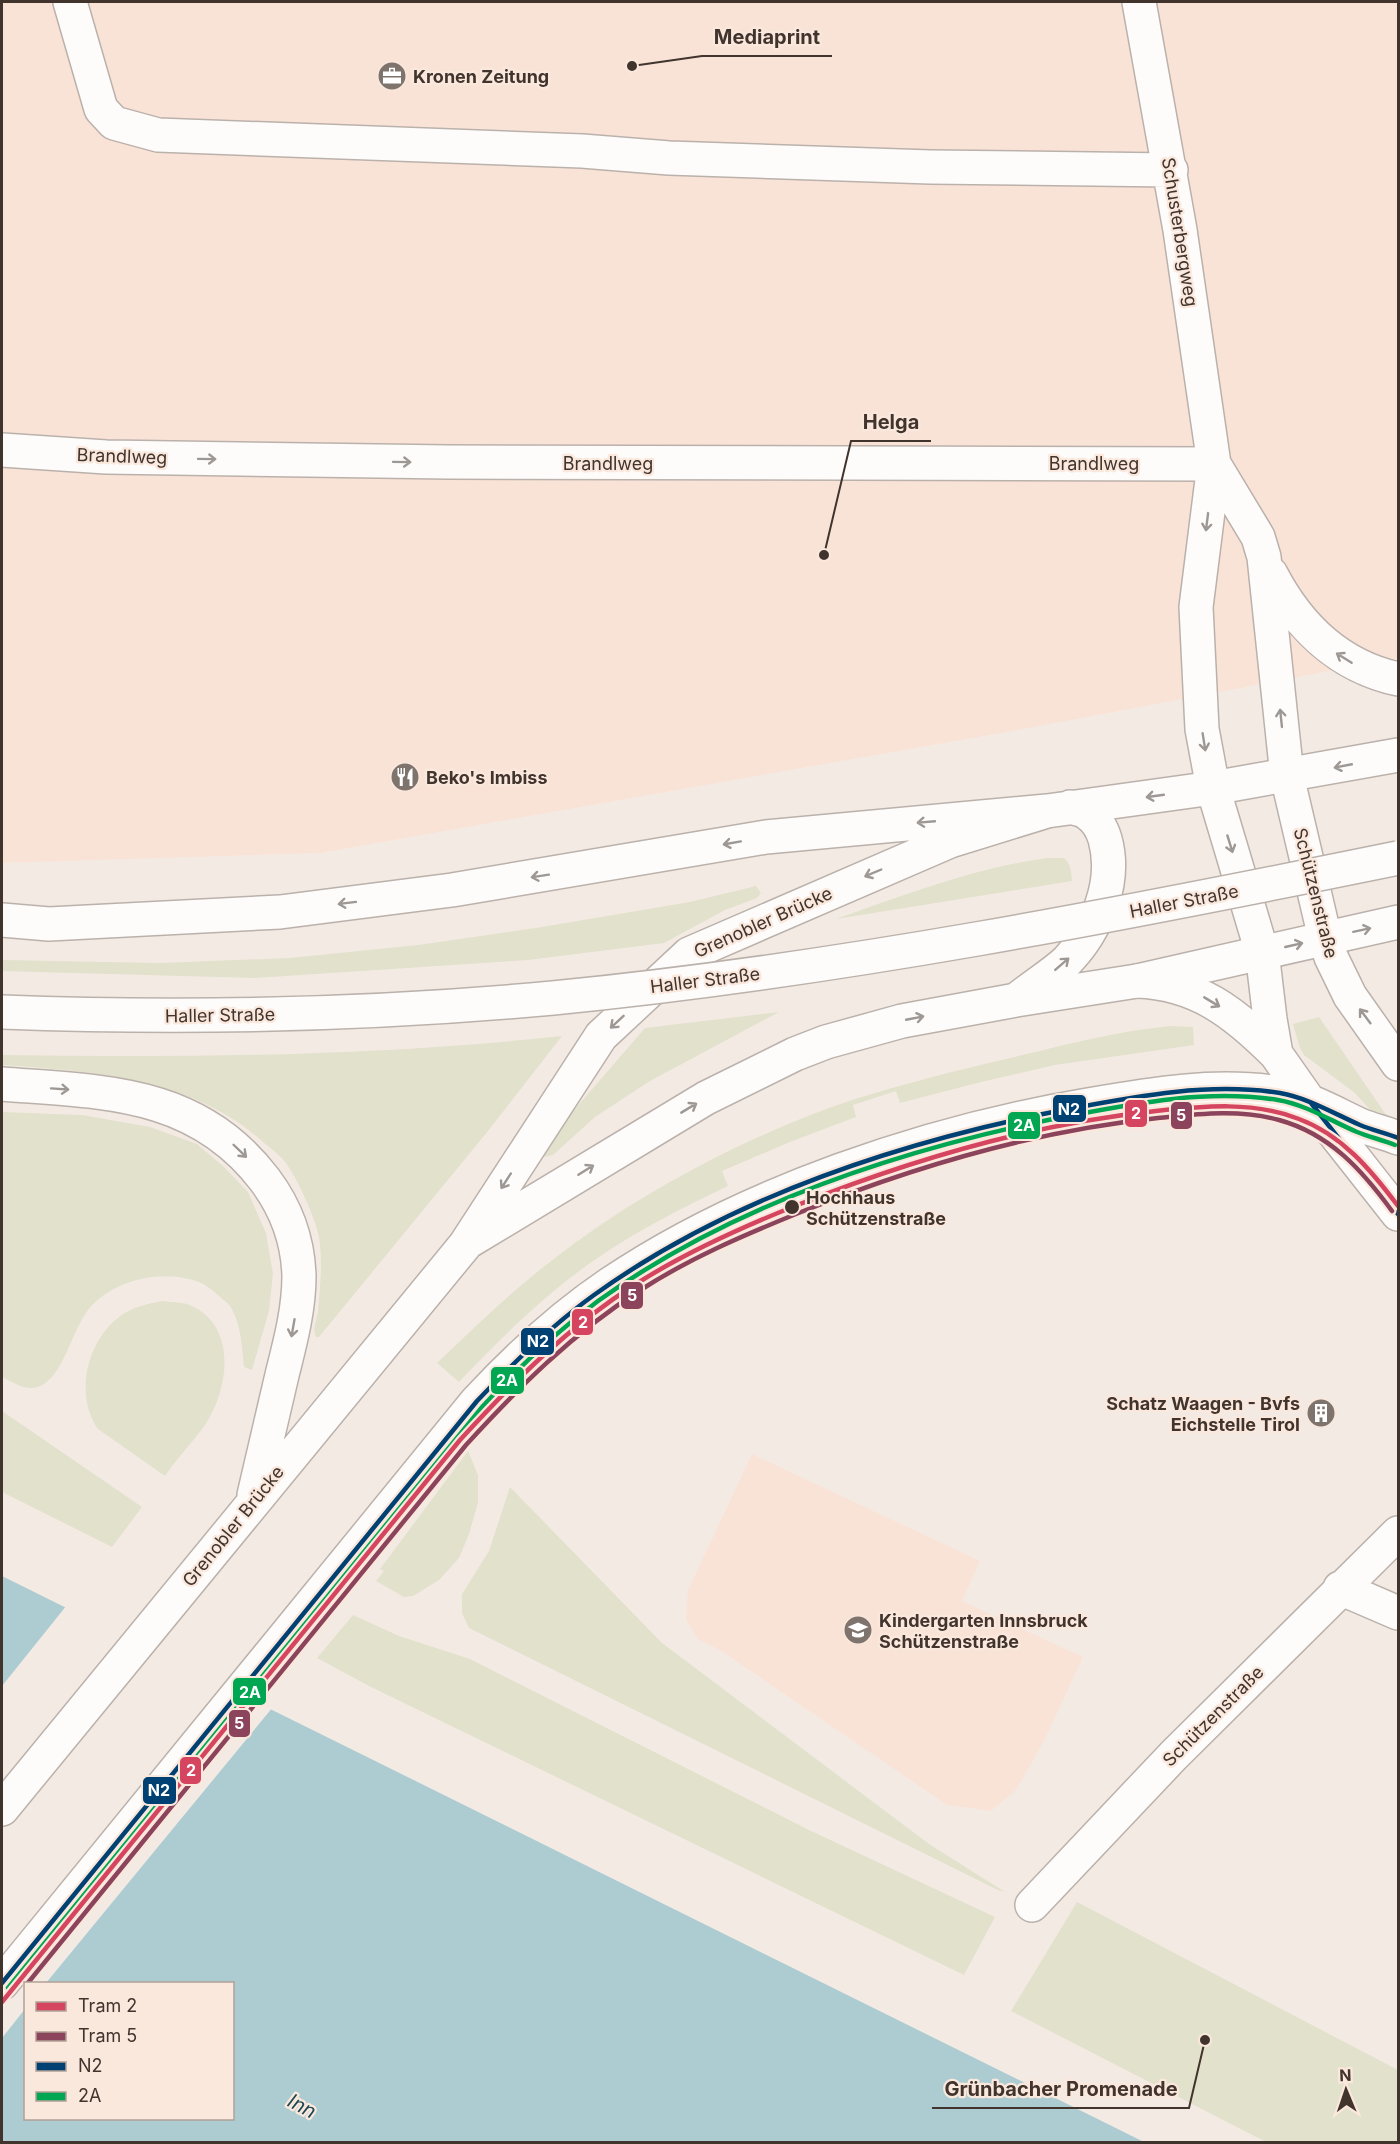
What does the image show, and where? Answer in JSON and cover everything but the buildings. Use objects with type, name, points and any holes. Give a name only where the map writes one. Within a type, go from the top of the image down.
[{"type":"main road","points":[[70,2],[101,109],[114,123],[158,135],[582,151],[669,158],[941,167],[1170,170]]},
{"type":"main road","name":"Schusterbergweg","points":[[1139,2],[1170,170],[1214,464],[1196,608],[1202,729],[1213,788]]},
{"type":"main road","name":"Brandlweg","points":[[2,450],[106,457],[643,464],[1214,464]]},
{"type":"main road","name":"Schusterbergweg","points":[[1214,464],[1258,537],[1264,557],[1287,776]]},
{"type":"main road","points":[[1264,557],[1285,599],[1316,636],[1343,658],[1380,675],[1398,679]]},
{"type":"main road","points":[[2,921],[49,924],[280,912],[452,890],[766,837],[1058,809],[1213,788],[1398,755]]},
{"type":"main road","name":"Schützenstraße","points":[[1287,776],[1331,957],[1350,996],[1398,1064]]},
{"type":"main road","points":[[1213,788],[1262,952],[1276,1054]]},
{"type":"main road","points":[[1016,1000],[1066,961],[1083,941],[1097,917],[1104,898],[1108,865],[1102,831],[1086,812],[1058,809]]},
{"type":"main road","name":"Grenobler Brücke","points":[[2,1809],[465,1245],[601,1036],[689,954],[950,841],[1058,809]]},
{"type":"main road","name":"Haller Straße","points":[[2,1012],[181,1017],[294,1014],[423,1008],[577,995],[924,950],[1151,908],[1398,858]]},
{"type":"main road","points":[[1016,1000],[1137,981],[1398,922]]},
{"type":"main road","points":[[1137,981],[1159,982],[1200,994],[1223,1008],[1276,1054],[1309,1101],[1398,1214]]},
{"type":"main road","name":"Grenobler Brücke","points":[[465,1245],[706,1098],[795,1054],[858,1032],[1016,1000]]},
{"type":"main road","points":[[2,1084],[122,1094],[168,1108],[198,1120],[223,1136],[242,1153],[274,1192],[288,1219],[296,1246],[299,1277],[297,1309],[252,1503]]},
{"type":"main road","points":[[2,1983],[477,1401],[520,1357],[611,1283],[696,1233],[805,1185],[921,1144],[1061,1109],[1128,1098],[1210,1089],[1280,1094],[1309,1101],[1363,1126],[1398,1138]]},
{"type":"main road","name":"Schützenstraße","points":[[1032,1905],[1173,1756],[1398,1533]]},
{"type":"main road","points":[[1340,1588],[1398,1613]]},
{"type":"shaded area","points":[[2,2],[1398,2],[1398,658],[1029,728],[320,853],[2,863]]},
{"type":"shaded area","name":"Kindergarten Innsbruck Schützenstraße","points":[[752,1454],[980,1561],[962,1601],[1083,1657],[1045,1739],[1016,1790],[991,1811],[947,1805],[723,1652],[698,1639],[686,1620],[688,1590]]},
{"type":"green space","points":[[1047,858],[1064,858],[1071,871],[1072,881],[836,919],[966,875]]},
{"type":"green space","points":[[756,886],[761,893],[757,898],[725,910],[664,943],[528,960],[255,978],[2,971],[2,960],[160,963],[290,958],[418,945],[690,902]]},
{"type":"green space","points":[[779,1012],[650,1081],[595,1117],[553,1155],[544,1157],[540,1154],[542,1147],[645,1028]]},
{"type":"green space","points":[[1319,1017],[1389,1119],[1382,1123],[1355,1093],[1304,1055],[1293,1024]]},
{"type":"green space","points":[[1171,1026],[1193,1027],[1194,1045],[1055,1065],[900,1103],[896,1091],[853,1105],[856,1117],[722,1171],[728,1186],[662,1219],[599,1257],[543,1300],[459,1382],[437,1363],[498,1305],[595,1229],[665,1185],[739,1146],[815,1113],[909,1083],[1129,1031]]},
{"type":"green space","points":[[562,1036],[488,1131],[319,1337],[316,1337],[314,1331],[321,1270],[317,1229],[308,1203],[295,1178],[286,1163],[275,1152],[235,1121],[205,1104],[173,1091],[105,1075],[2,1065],[2,1055],[212,1056],[352,1052]]},
{"type":"green space","points":[[2,1112],[82,1115],[150,1127],[197,1144],[224,1167],[248,1192],[266,1233],[273,1274],[269,1311],[252,1370],[244,1367],[238,1326],[228,1304],[199,1282],[167,1276],[123,1284],[98,1300],[82,1319],[63,1360],[44,1384],[28,1388],[2,1377]]},
{"type":"green space","points":[[162,1301],[187,1304],[205,1315],[216,1328],[222,1343],[224,1359],[220,1394],[213,1410],[205,1425],[165,1476],[98,1429],[87,1401],[86,1385],[92,1354],[108,1327],[129,1311]]},
{"type":"green space","points":[[2,1411],[142,1507],[112,1547],[2,1492]]},
{"type":"green space","points":[[468,1451],[478,1475],[478,1503],[459,1558],[439,1580],[413,1596],[404,1597],[376,1581],[384,1571],[380,1569]]},
{"type":"green space","points":[[510,1487],[662,1643],[929,1844],[1005,1892],[469,1628],[462,1613],[462,1594],[489,1551]]},
{"type":"green space","points":[[353,1615],[399,1636],[470,1659],[809,1830],[995,1917],[964,1975],[371,1687],[317,1658]]},
{"type":"green space","points":[[1077,1902],[1398,2070],[1398,2142],[1266,2142],[1011,2011]]},
{"type":"water","name":"Inn","points":[[2,1576],[1144,2142],[2,2142]]},
{"type":"pier","points":[[67,1605],[273,1707],[47,1982],[24,1982],[24,2010],[2,2038],[2,1686]]},
{"type":"tram line","name":"2","points":[[2,2002],[460,1440],[521,1376],[565,1337],[611,1300],[674,1261],[774,1214],[838,1189],[927,1159],[1063,1125],[1174,1109],[1247,1107],[1282,1113],[1299,1119],[1329,1134],[1342,1144],[1377,1179],[1398,1206]]},
{"type":"tram line","name":"5","points":[[29,1982],[466,1445],[526,1382],[591,1325],[639,1291],[696,1258],[796,1214],[929,1166],[1065,1132],[1188,1115],[1249,1114],[1297,1126],[1314,1134],[1343,1155],[1369,1181],[1392,1211]]},
{"type":"transit line","name":"N2","points":[[2,1983],[477,1401],[563,1319],[594,1295],[647,1260],[761,1201],[881,1156],[1006,1122],[1120,1099],[1200,1090],[1254,1090],[1280,1093],[1310,1102],[1360,1125],[1398,1138]]},
{"type":"transit line","name":"2A","points":[[8,1988],[483,1406],[567,1325],[598,1301],[651,1266],[706,1235],[764,1208],[883,1163],[1006,1129],[1120,1106],[1172,1099],[1225,1096],[1278,1100],[1289,1102],[1357,1132],[1395,1145]]},
{"type":"transit line","name":"N2","points":[[1311,1103],[1398,1214]]},
{"type":"place","name":"Mediaprint","points":[[632,66]]},
{"type":"place","name":"Kronen Zeitung","points":[[392,76]]},
{"type":"place","name":"Helga","points":[[824,555]]},
{"type":"place","name":"Beko's Imbiss","points":[[405,777]]},
{"type":"place","name":"Hochhaus Schützenstraße","points":[[792,1207]]},
{"type":"place","name":"Schatz Waagen - Bvfs Eichstelle Tirol","points":[[1321,1413]]},
{"type":"place","name":"Kindergarten Innsbruck Schützenstraße","points":[[858,1630]]},
{"type":"place","name":"Grünbacher Promenade","points":[[1205,2040]]}]
